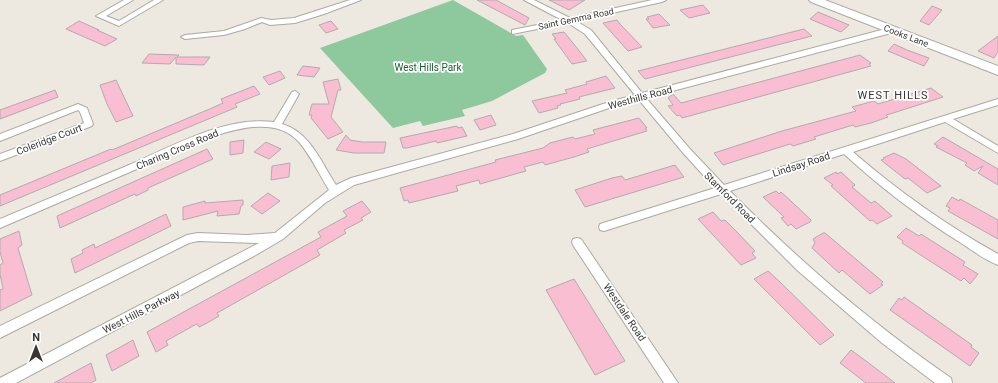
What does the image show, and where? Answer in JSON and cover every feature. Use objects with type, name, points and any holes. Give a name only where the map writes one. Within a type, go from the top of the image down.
[{"type":"main road","name":"Cooks Lane","points":[[815,0],[998,71]]},
{"type":"street","points":[[129,0],[100,16],[119,24],[159,0]]},
{"type":"street","points":[[185,37],[217,35],[244,28],[261,20],[271,24],[284,23],[357,0]]},
{"type":"street","name":"Stamford Road","points":[[528,0],[569,20],[588,32],[678,141],[722,189],[812,277],[849,310],[916,362],[946,383]]},
{"type":"street","name":"Saint Gemma Road","points":[[515,32],[662,0]]},
{"type":"street","name":"Westhills Road","points":[[390,171],[509,138],[615,103],[892,30]]},
{"type":"street","points":[[276,126],[295,94]]},
{"type":"street","name":"Lindsay Road","points":[[604,227],[998,102]]},
{"type":"street","name":"Coleridge Court","points":[[0,138],[78,107],[84,110],[89,124],[0,158]]},
{"type":"street","points":[[946,119],[998,150]]},
{"type":"street","name":"Charing Cross Road","points":[[0,224],[223,129],[254,124],[276,126],[287,129],[296,134],[304,142],[334,190]]},
{"type":"street","points":[[845,150],[873,176],[905,201],[940,225],[998,260]]},
{"type":"street","name":"West Hills Parkway","points":[[3,383],[212,274],[278,236],[334,190],[362,178],[390,171]]},
{"type":"street","points":[[0,332],[187,239],[209,236],[247,240],[278,236]]},
{"type":"street","name":"Westdale Road","points":[[577,242],[672,383]]},
{"type":"green space","name":"West Hills Park","points":[[453,0],[516,36],[523,35],[547,69],[545,73],[492,101],[462,110],[465,116],[423,126],[420,121],[393,128],[320,48]]},
{"type":"building","points":[[477,0],[496,0],[529,18],[525,25]]},
{"type":"building","points":[[549,0],[585,0],[569,10]]},
{"type":"building","points":[[703,5],[710,13],[689,18],[680,10]]},
{"type":"building","points":[[932,6],[942,10],[929,25],[920,21]]},
{"type":"building","points":[[818,12],[849,25],[841,32],[810,19]]},
{"type":"building","points":[[659,14],[670,25],[653,28],[646,19],[649,19],[647,17]]},
{"type":"building","points":[[617,20],[642,47],[628,51],[603,23]]},
{"type":"building","points":[[79,21],[117,39],[105,46],[66,29]]},
{"type":"building","points":[[331,21],[338,29],[326,33],[319,25]]},
{"type":"building","points":[[804,29],[812,36],[645,79],[638,71]]},
{"type":"building","points":[[564,32],[587,61],[572,64],[552,34]]},
{"type":"building","points":[[998,36],[998,52],[994,58],[978,51]]},
{"type":"building","points":[[894,44],[929,58],[924,66],[888,51]]},
{"type":"building","points":[[149,54],[179,55],[177,57],[210,57],[204,65],[176,64],[176,57],[170,64],[142,63]]},
{"type":"building","points":[[860,55],[871,63],[869,64],[871,66],[682,118],[680,115],[677,116],[668,106],[673,105],[668,98],[673,94],[681,103]]},
{"type":"building","points":[[303,66],[320,68],[314,77],[297,75]]},
{"type":"building","points":[[280,71],[285,78],[269,85],[263,77]]},
{"type":"building","points":[[606,76],[615,88],[579,97],[580,99],[560,104],[561,105],[557,106],[558,108],[539,113],[532,101],[567,93],[565,90],[587,84],[586,82]]},
{"type":"building","points":[[338,79],[341,90],[338,90],[331,117],[343,132],[328,139],[311,118],[312,115],[309,115],[312,104],[329,104],[323,82]]},
{"type":"building","points":[[116,80],[133,116],[116,122],[100,85]]},
{"type":"building","points":[[254,86],[260,94],[235,104],[237,107],[0,206],[0,195],[212,108],[223,103],[221,99]]},
{"type":"building","points":[[931,88],[943,97],[886,115],[888,117],[871,123],[855,127],[853,125],[814,137],[816,139],[793,146],[790,144],[723,165],[714,153],[782,131],[856,111],[852,107],[874,101],[878,104]]},
{"type":"building","points":[[55,90],[58,97],[0,119],[0,110]]},
{"type":"building","points":[[491,115],[496,125],[480,130],[474,120]]},
{"type":"building","points":[[639,118],[647,128],[645,128],[647,131],[587,149],[589,152],[545,165],[543,162],[524,167],[526,171],[480,184],[479,180],[456,186],[458,191],[409,203],[408,200],[404,201],[400,188],[496,162],[495,160],[543,148],[550,143],[573,137],[575,139],[595,134],[593,130]]},
{"type":"building","points":[[457,126],[458,128],[462,127],[467,136],[437,143],[436,141],[403,148],[400,138]]},
{"type":"building","points":[[346,135],[350,140],[362,142],[386,142],[384,153],[354,153],[336,150]]},
{"type":"building","points":[[943,137],[998,169],[998,185],[978,173],[983,166],[974,171],[965,165],[967,163],[936,147],[938,146],[934,144]]},
{"type":"building","points":[[244,140],[243,153],[230,155],[230,142]]},
{"type":"building","points":[[266,142],[281,149],[269,159],[254,152]]},
{"type":"building","points":[[207,149],[213,159],[148,188],[148,190],[136,196],[135,194],[60,228],[57,216]]},
{"type":"building","points":[[894,153],[906,159],[941,186],[927,193],[908,178],[905,179],[881,160]]},
{"type":"building","points":[[290,163],[289,177],[271,180],[272,166]]},
{"type":"building","points":[[675,165],[684,177],[585,207],[575,190],[612,178],[622,176],[625,180]]},
{"type":"building","points":[[836,172],[837,174],[841,172],[855,185],[852,187],[871,203],[875,201],[892,216],[877,224],[872,220],[870,221],[824,178]]},
{"type":"building","points":[[776,191],[779,194],[781,192],[792,202],[811,220],[810,222],[796,229],[791,224],[788,226],[781,218],[784,217],[763,197]]},
{"type":"building","points":[[268,193],[280,201],[262,214],[251,206]]},
{"type":"building","points":[[952,197],[959,201],[960,199],[998,220],[998,239],[948,211],[950,208],[946,206]]},
{"type":"building","points":[[243,200],[243,205],[241,206],[239,214],[217,216],[218,211],[183,220],[183,207],[205,201],[205,203]]},
{"type":"building","points":[[362,201],[371,212],[361,218],[363,220],[344,230],[346,233],[317,250],[320,255],[217,313],[219,316],[207,323],[199,327],[197,324],[166,341],[168,345],[156,352],[147,332],[321,237],[318,232],[347,216],[343,211]]},
{"type":"building","points":[[713,212],[721,221],[725,220],[755,251],[752,253],[756,258],[741,265],[698,219]]},
{"type":"building","points":[[166,214],[171,226],[75,273],[71,259],[83,253],[82,250],[94,244],[95,248]]},
{"type":"building","points":[[906,228],[919,236],[921,234],[965,262],[963,265],[978,274],[970,284],[964,278],[961,281],[902,243],[903,241],[897,237]]},
{"type":"building","points":[[19,231],[22,245],[18,248],[32,295],[0,311],[0,290],[3,289],[0,265],[3,263],[0,252],[0,239]]},
{"type":"building","points":[[825,233],[883,282],[881,284],[883,285],[870,294],[842,270],[839,273],[812,248],[815,243],[813,239]]},
{"type":"building","points":[[768,271],[834,335],[820,345],[754,279]]},
{"type":"building","points":[[574,279],[625,361],[595,375],[546,290]]},
{"type":"building","points":[[904,297],[972,345],[971,347],[979,353],[970,366],[890,310],[899,298],[902,300]]},
{"type":"building","points":[[133,340],[139,356],[112,371],[106,355]]},
{"type":"building","points":[[851,350],[895,383],[866,383],[840,363]]},
{"type":"building","points":[[91,363],[96,380],[91,383],[54,383]]},
{"type":"district","name":"WEST HILLS","points":[[893,95]]}]
